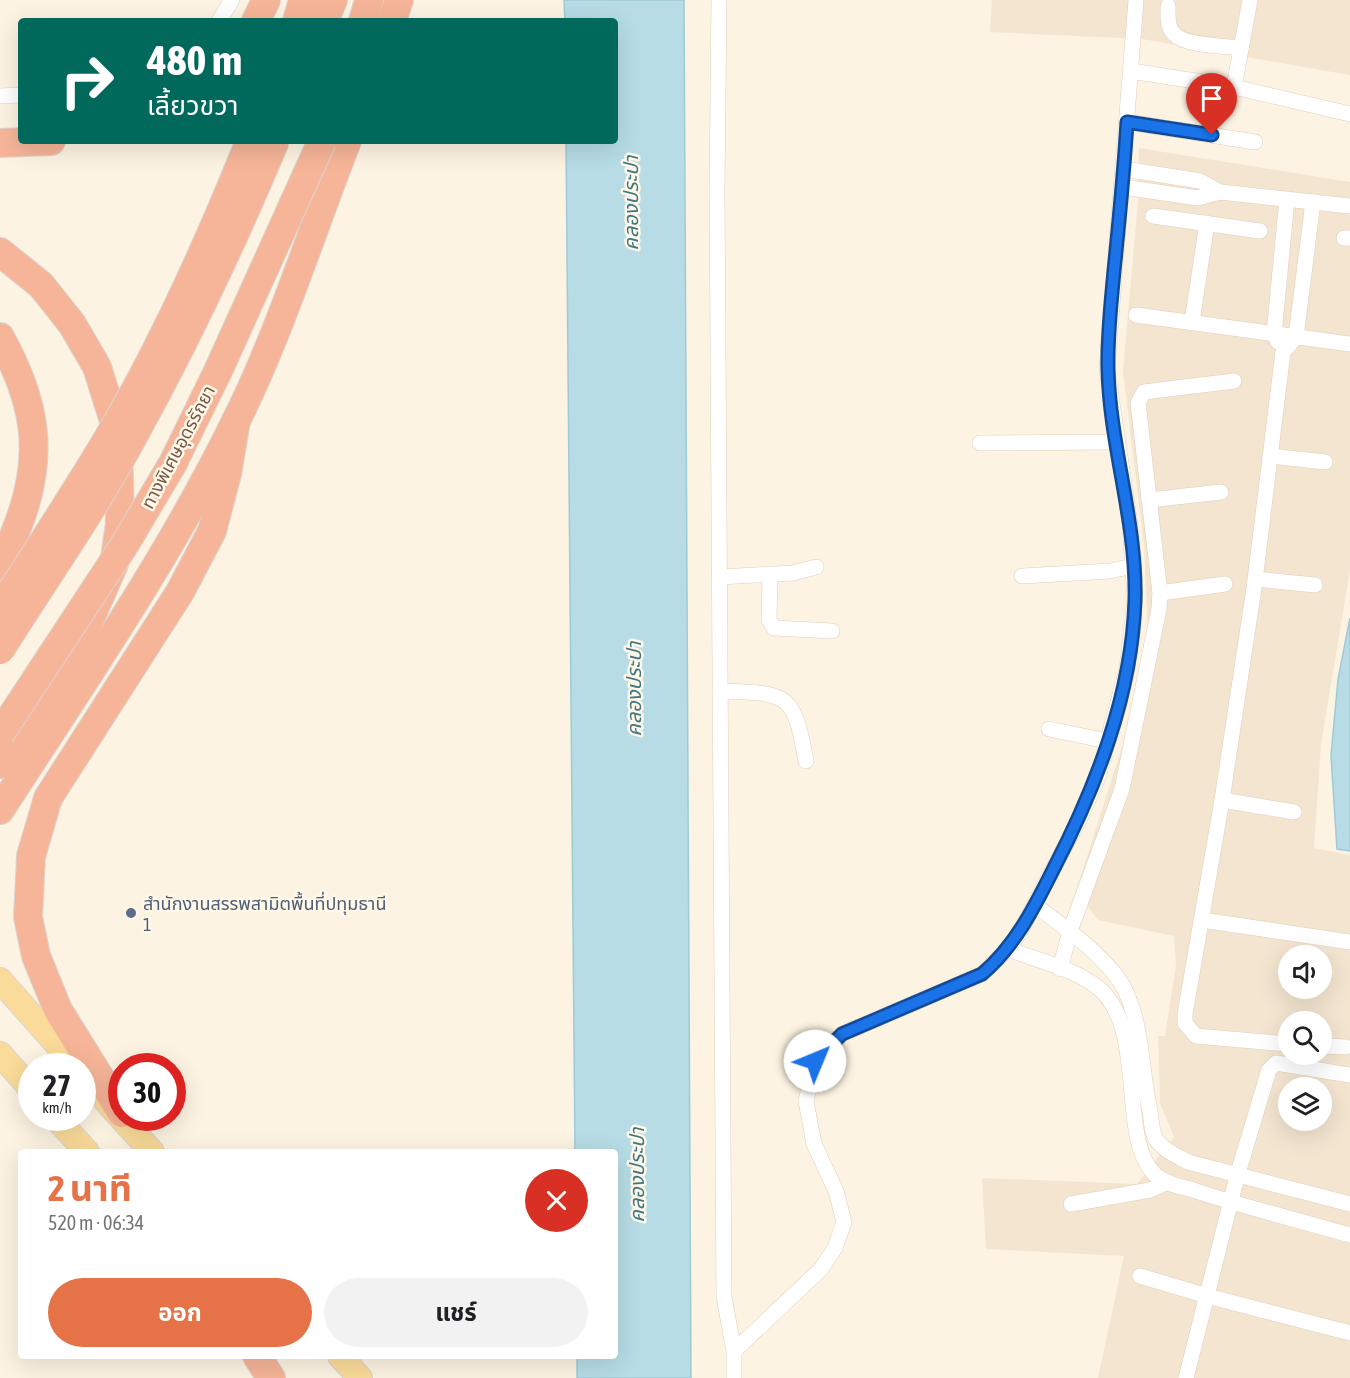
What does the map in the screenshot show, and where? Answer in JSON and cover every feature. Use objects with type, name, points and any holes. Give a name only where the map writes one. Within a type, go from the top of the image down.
[{"type":"highway","points":[[257,18],[266,0]]},
{"type":"highway","points":[[298,18],[303,0]]},
{"type":"highway","points":[[325,18],[333,0]]},
{"type":"highway","points":[[364,18],[369,0]]},
{"type":"highway","points":[[0,143],[18,142]]},
{"type":"highway","points":[[0,609],[108,439],[175,311],[224,206],[249,144]]},
{"type":"highway","points":[[0,650],[134,435],[205,298],[274,144]]},
{"type":"highway","name":"ทางพิเศษอุดรรัถยา","points":[[0,734],[125,544],[173,463],[218,371],[321,144]]},
{"type":"highway","points":[[0,810],[190,511],[236,421],[261,365],[346,144]]},
{"type":"highway","points":[[0,252],[41,285],[72,324],[97,367],[118,434],[120,524],[114,564],[83,634],[0,764]]},
{"type":"highway","points":[[0,338],[16,367],[29,402],[35,437],[33,475],[24,508],[0,568]]},
{"type":"highway","points":[[108,1091],[58,1010],[36,956],[28,916],[31,856],[48,798],[180,592],[212,531],[227,474],[236,421]]},
{"type":"highway","points":[[259,1359],[271,1378]]},
{"type":"main road","points":[[0,980],[65,1053]]},
{"type":"main road","points":[[0,1054],[18,1074]]},
{"type":"main road","points":[[96,1089],[108,1101]]},
{"type":"main road","points":[[68,1131],[84,1149]]},
{"type":"main road","points":[[135,1131],[150,1149]]},
{"type":"main road","points":[[270,1359],[286,1378]]},
{"type":"main road","points":[[343,1359],[360,1378]]},
{"type":"street","points":[[221,18],[232,0]]},
{"type":"street","points":[[719,0],[717,191],[724,1297],[734,1351],[734,1378]]},
{"type":"street","points":[[734,1351],[821,1269],[835,1248],[844,1222],[836,1191],[814,1144],[806,1101],[815,1061],[842,1034],[982,974],[1008,949],[1035,906],[1081,816],[1098,777],[1127,669],[1135,599],[1130,524],[1107,369],[1136,0]]},
{"type":"street","points":[[1234,87],[1250,0]]},
{"type":"street","points":[[1168,6],[1169,24],[1175,35],[1184,40],[1241,48]]},
{"type":"street","points":[[1131,71],[1234,87],[1350,114]]},
{"type":"street","points":[[0,96],[18,95]]},
{"type":"street","points":[[1127,122],[1255,142]]},
{"type":"street","points":[[1124,169],[1200,181],[1220,192]]},
{"type":"street","points":[[1123,187],[1198,198],[1220,192],[1350,206]]},
{"type":"street","points":[[1278,1043],[1196,1036],[1189,1030],[1185,1014],[1222,800],[1256,579],[1283,352],[1274,334],[1287,199]]},
{"type":"street","points":[[1283,352],[1296,337],[1313,202]]},
{"type":"street","points":[[1153,216],[1260,231]]},
{"type":"street","points":[[1192,322],[1207,224]]},
{"type":"street","points":[[1136,315],[1350,344]]},
{"type":"street","points":[[1060,969],[1070,931],[1122,789],[1157,620],[1160,593],[1138,412],[1140,396],[1152,390],[1234,381]]},
{"type":"street","points":[[980,443],[1117,442]]},
{"type":"street","points":[[1270,456],[1325,462]]},
{"type":"street","points":[[1149,500],[1221,492]]},
{"type":"street","points":[[1022,576],[1110,571],[1133,566]]},
{"type":"street","points":[[720,577],[793,573],[816,567]]},
{"type":"street","points":[[770,575],[770,620],[774,628],[832,632]]},
{"type":"street","points":[[1256,579],[1315,585]]},
{"type":"street","points":[[1160,593],[1225,584]]},
{"type":"street","points":[[720,691],[750,692],[787,701],[796,714],[806,761]]},
{"type":"street","points":[[1050,729],[1107,741]]},
{"type":"street","points":[[1222,800],[1294,813]]},
{"type":"street","points":[[1035,906],[1070,931],[1104,964],[1124,988],[1137,1023],[1144,1082],[1155,1138],[1172,1154],[1188,1162],[1238,1173],[1350,1204]]},
{"type":"street","points":[[1202,920],[1350,942]]},
{"type":"street","points":[[1008,949],[1096,986],[1111,1001],[1125,1034],[1137,1134],[1146,1162],[1156,1176],[1230,1203],[1350,1234]]},
{"type":"street","points":[[1332,1046],[1346,1047]]},
{"type":"street","points":[[1186,1378],[1230,1203],[1265,1078],[1276,1063],[1350,1075]]},
{"type":"street","points":[[1071,1204],[1150,1191],[1168,1182]]},
{"type":"street","points":[[1140,1275],[1207,1296],[1350,1333]]},
{"type":"shaded area","points":[[992,0],[1350,0],[1350,75],[1142,39],[990,32]]},
{"type":"shaded area","points":[[1139,148],[1350,182],[1350,570],[1321,744],[1314,848],[1350,855],[1350,1378],[1098,1378],[1124,1256],[986,1249],[982,1178],[1137,1184],[1174,1137],[1160,1103],[1158,1036],[1165,1036],[1176,965],[1174,936],[1098,920],[1076,891],[1131,719],[1148,636],[1144,545],[1123,371],[1138,201]]},
{"type":"water","name":"คลองประปา","points":[[564,0],[684,0],[691,1378],[577,1378],[577,1359],[618,1359],[618,1149],[575,1149],[566,144],[618,144],[618,18],[565,18]]},
{"type":"water","points":[[1350,618],[1350,851],[1337,849],[1331,756],[1338,679]]},
{"type":"place","name":"สำนักงานสรรพสามิตพื้นที่ปทุมธานี 1","points":[[131,913]]},
{"type":"route","points":[[815,1061],[842,1034],[982,974],[996,962],[1020,932],[1035,906],[1081,816],[1098,777],[1127,669],[1135,599],[1130,524],[1107,369],[1127,122],[1212,135]]}]
